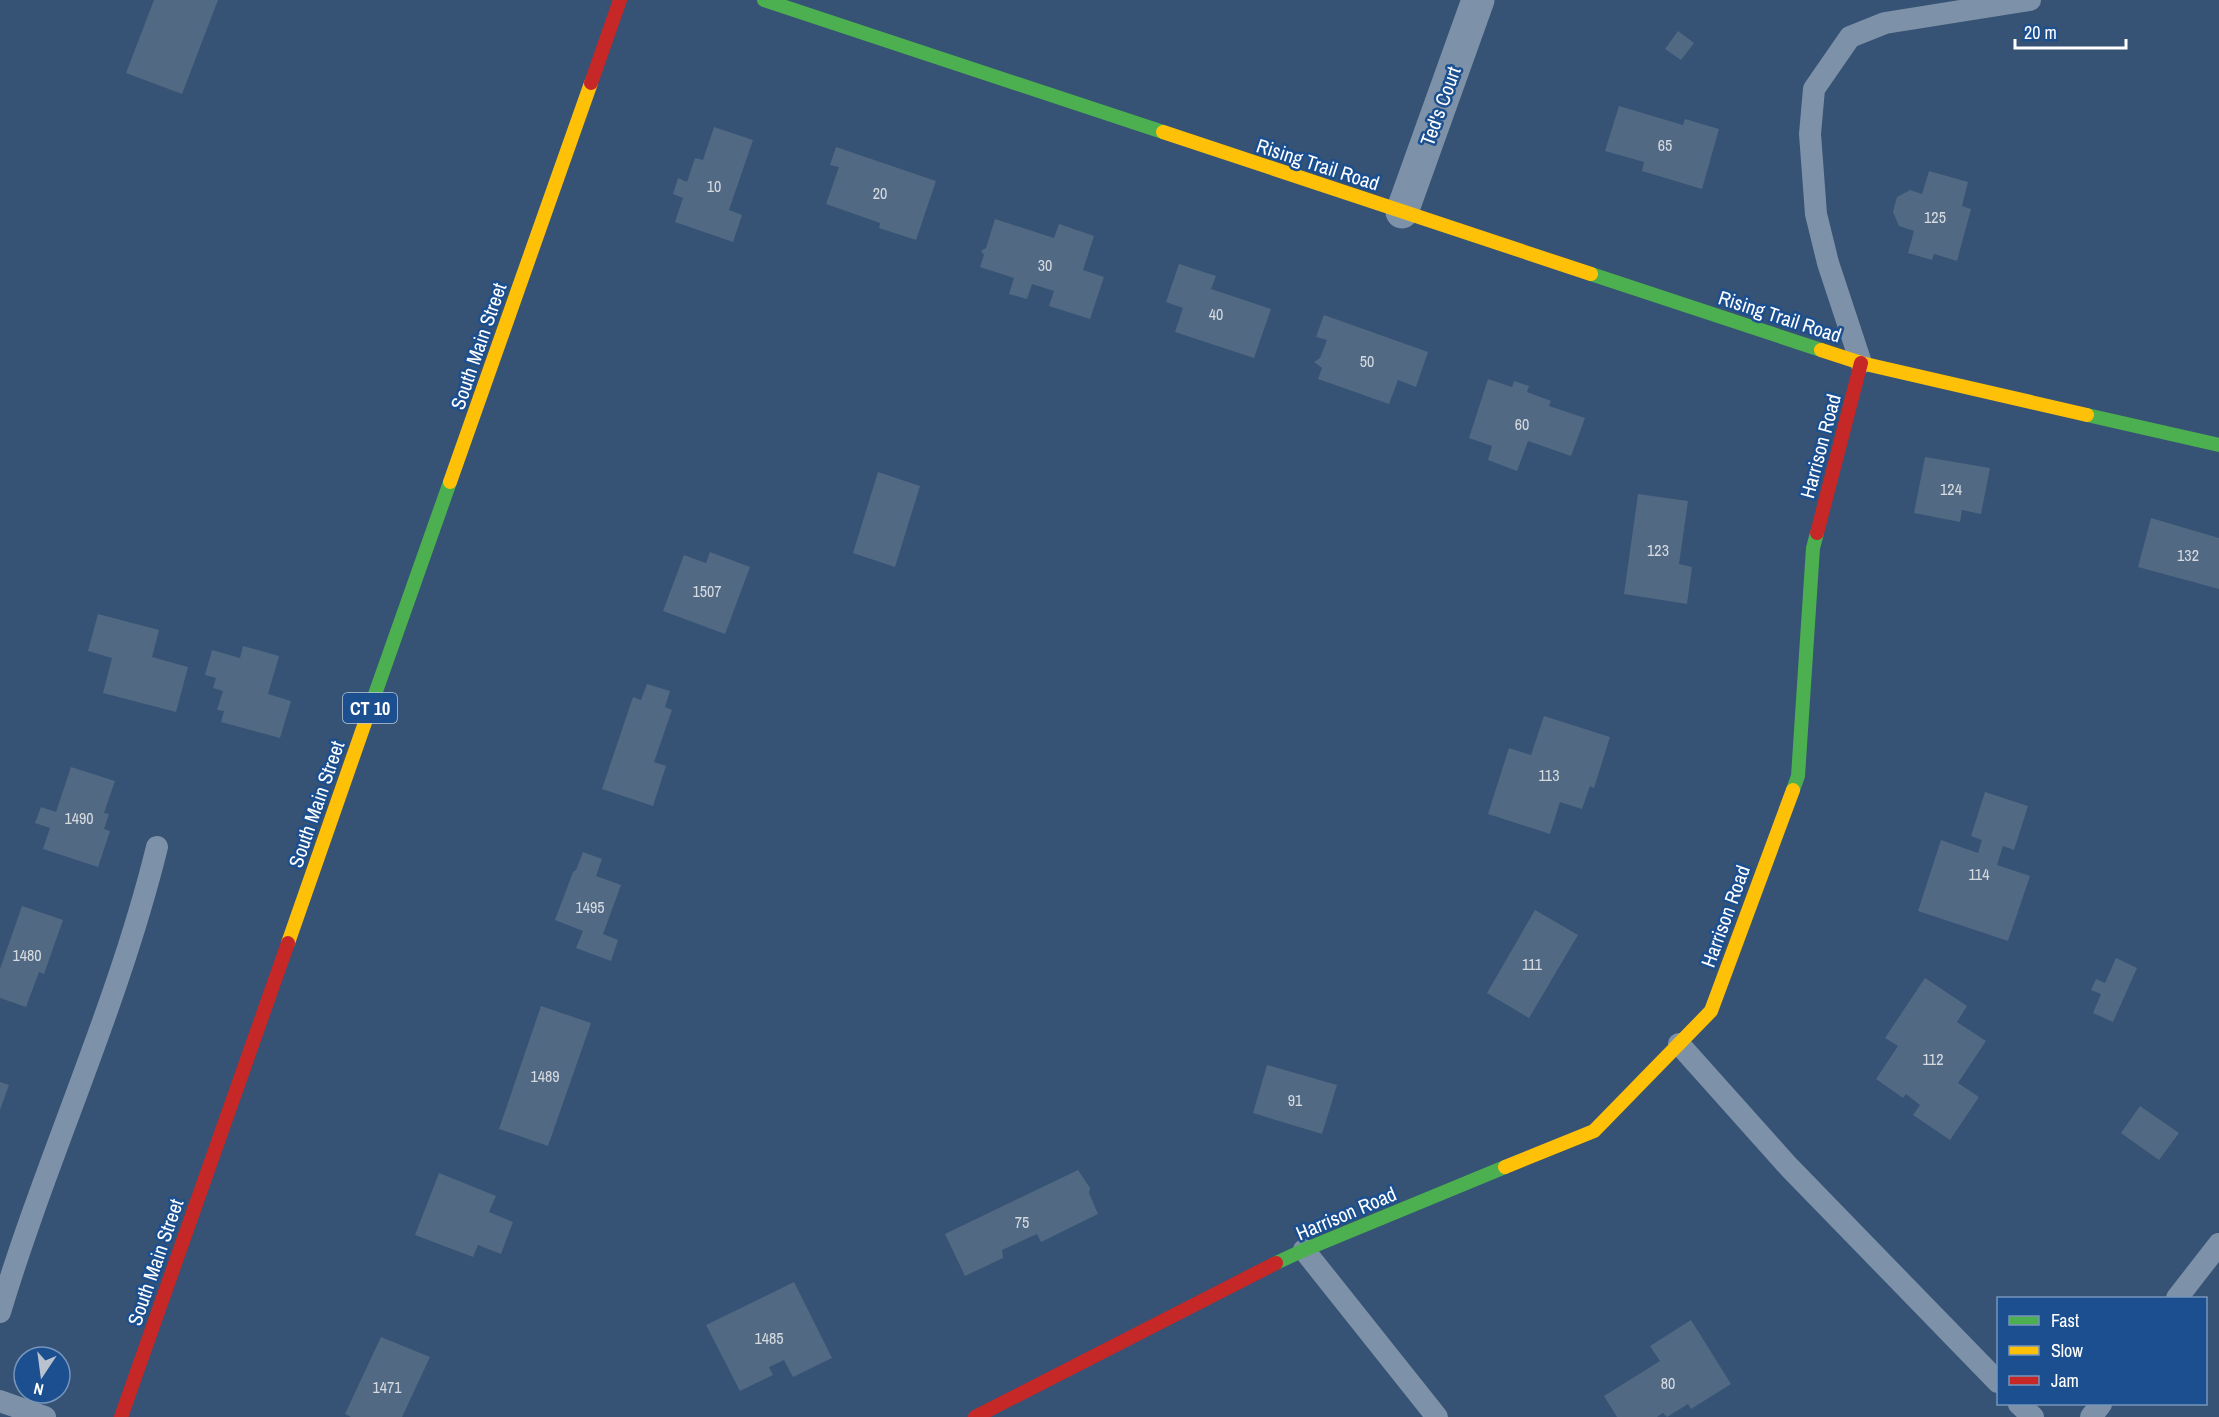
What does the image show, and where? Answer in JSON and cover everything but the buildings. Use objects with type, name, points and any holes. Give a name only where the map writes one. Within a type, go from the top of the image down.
[{"type":"main road","name":"South Main Street","points":[[121,1417],[620,0]]},
{"type":"main road","name":"Rising Trail Road","points":[[764,0],[1861,363]]},
{"type":"main road","points":[[1861,363],[2219,445]]},
{"type":"main road","name":"Harrison Road","points":[[975,1417],[1304,1250],[1594,1131],[1711,1011],[1798,776],[1813,548],[1861,363]]},
{"type":"street","name":"Ted's Court","points":[[1402,212],[1478,0]]},
{"type":"lane","points":[[1861,363],[1828,263],[1816,214],[1810,134],[1814,89],[1850,37],[1885,23],[2030,0]]},
{"type":"lane","points":[[0,1312],[117,978],[157,847]]},
{"type":"lane","points":[[1679,1044],[1789,1167],[1997,1381]]},
{"type":"lane","points":[[2179,1297],[2219,1244]]},
{"type":"lane","points":[[1304,1250],[1437,1417]]},
{"type":"lane","points":[[0,1401],[45,1417]]},
{"type":"lane","points":[[2020,1405],[2032,1417]]},
{"type":"lane","points":[[2091,1417],[2100,1405]]},
{"type":"traffic: fast","points":[[764,0],[1163,132]]},
{"type":"traffic: fast","points":[[1591,274],[1821,350]]},
{"type":"traffic: fast","points":[[2087,415],[2219,445]]},
{"type":"traffic: fast","points":[[368,714],[450,482]]},
{"type":"traffic: fast","points":[[1793,790],[1798,776],[1813,548],[1817,533]]},
{"type":"traffic: fast","points":[[1276,1263],[1505,1167]]},
{"type":"traffic: slow","points":[[450,482],[591,83]]},
{"type":"traffic: slow","points":[[1163,132],[1591,274]]},
{"type":"traffic: slow","points":[[1821,350],[1861,363],[2087,415]]},
{"type":"traffic: slow","points":[[288,943],[368,714]]},
{"type":"traffic: slow","points":[[1505,1167],[1594,1131],[1711,1011],[1793,790]]},
{"type":"traffic: jam","points":[[591,83],[620,0]]},
{"type":"traffic: jam","points":[[1817,533],[1861,363]]},
{"type":"traffic: jam","points":[[121,1417],[288,943]]},
{"type":"traffic: jam","points":[[975,1417],[1276,1263]]}]
